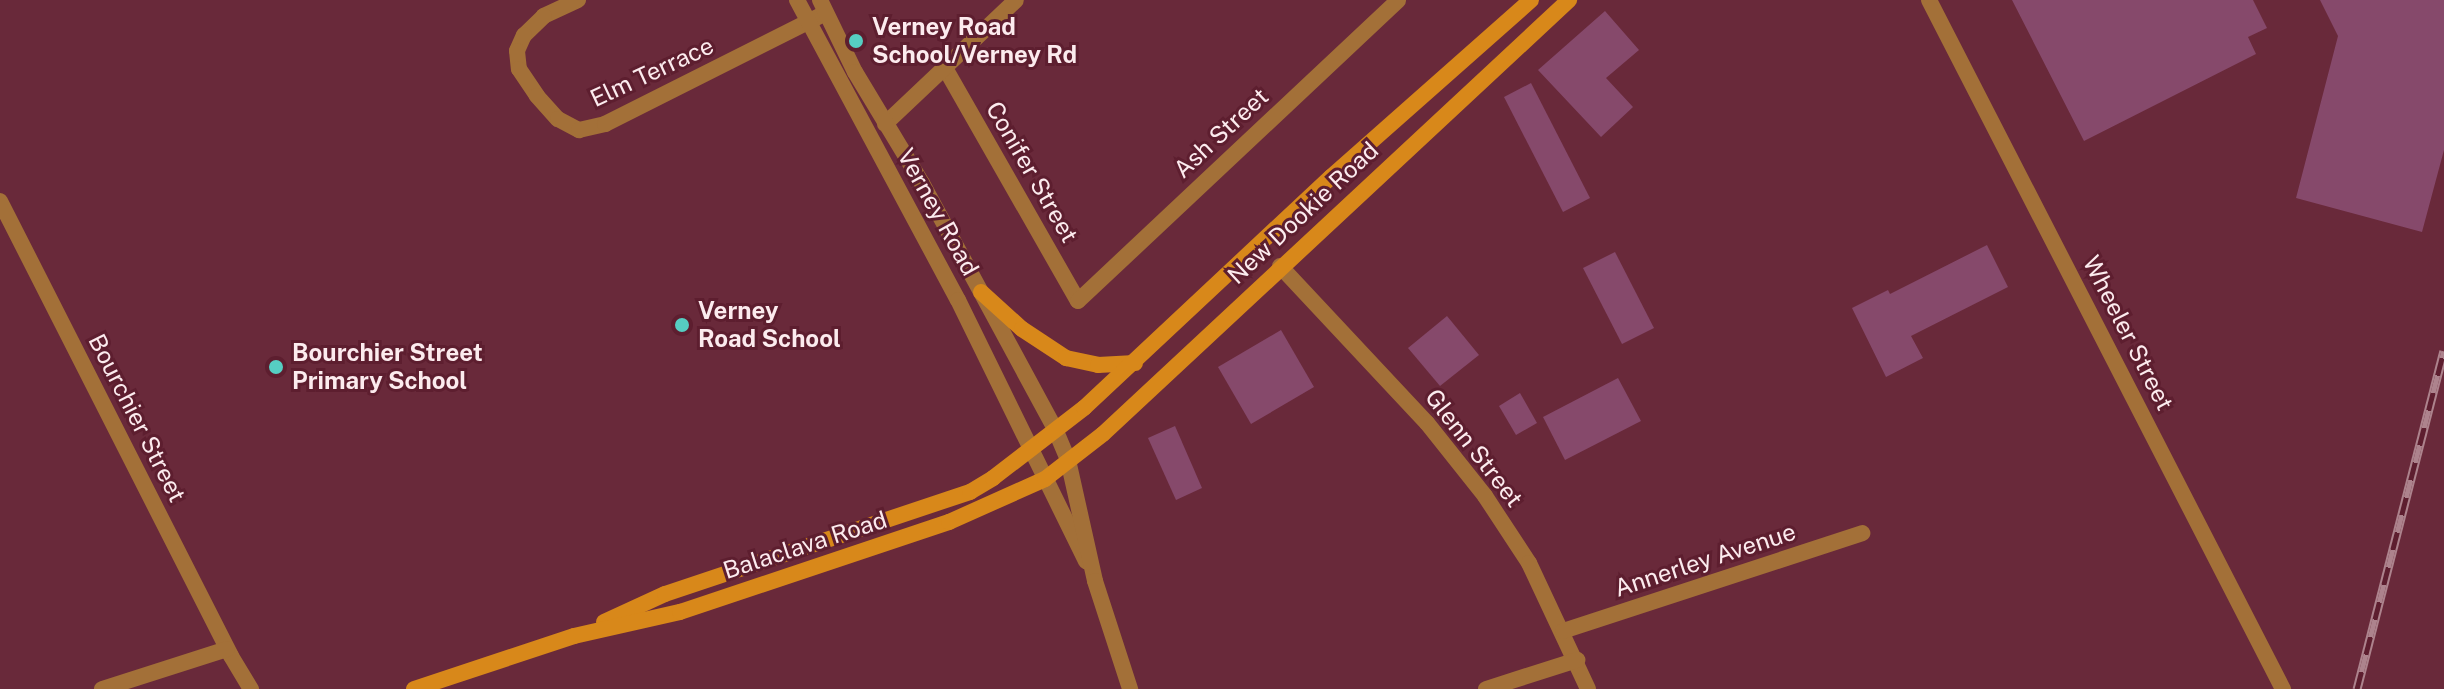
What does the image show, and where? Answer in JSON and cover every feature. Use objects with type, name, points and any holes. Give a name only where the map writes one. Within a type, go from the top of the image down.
[{"type":"main road","name":"New Dookie Road","points":[[1045,479],[1103,434],[1569,0]]},
{"type":"main road","name":"New Dookie Road","points":[[1055,429],[1135,363],[1331,177],[1527,1]]},
{"type":"main road","points":[[981,292],[1022,329],[1066,358],[1098,365],[1135,363]]},
{"type":"main road","name":"Balaclava Road","points":[[574,636],[665,594],[970,492],[1055,429]]},
{"type":"main road","name":"Balaclava Road","points":[[414,689],[574,636],[680,612],[972,513],[1045,479]]},
{"type":"street","name":"Elm Terrace","points":[[578,0],[544,16],[524,35],[517,51],[519,69],[537,96],[558,119],[579,130],[605,124],[808,22],[823,7]]},
{"type":"street","name":"Verney Road","points":[[797,0],[958,300],[1095,581]]},
{"type":"street","points":[[885,124],[1016,0]]},
{"type":"street","name":"Ash Street","points":[[1078,301],[1398,0]]},
{"type":"street","name":"Wheeler Street","points":[[1929,0],[2283,689]]},
{"type":"street","points":[[1527,1],[1545,22]]},
{"type":"street","name":"Verney Road","points":[[823,7],[1055,429],[1068,460],[1095,581]]},
{"type":"street","name":"Conifer Street","points":[[945,68],[1078,301]]},
{"type":"street","name":"Bourchier Street","points":[[0,201],[229,652],[251,689]]},
{"type":"street","name":"Glenn Street","points":[[1280,266],[1427,423],[1485,496],[1529,563],[1588,689]]},
{"type":"street","name":"Annerley Avenue","points":[[1563,631],[1862,533]]},
{"type":"street","points":[[1095,581],[1130,689]]},
{"type":"street","points":[[102,689],[229,652]]},
{"type":"street","name":"Bourchier Street","points":[[229,652],[240,689]]},
{"type":"street","points":[[1486,689],[1577,660]]},
{"type":"building","points":[[2012,0],[2253,0],[2267,28],[2248,37],[2256,54],[2084,141]]},
{"type":"building","points":[[2320,0],[2444,0],[2444,150],[2422,232],[2296,198],[2338,36]]},
{"type":"building","points":[[1605,11],[1639,50],[1606,78],[1633,107],[1601,137],[1538,70]]},
{"type":"building","points":[[1531,83],[1590,198],[1563,212],[1504,97]]},
{"type":"building","points":[[1987,245],[2008,287],[1911,336],[1923,358],[1886,377],[1852,308],[1888,290],[1890,294]]},
{"type":"building","points":[[1615,252],[1654,328],[1622,344],[1583,268]]},
{"type":"building","points":[[1447,316],[1479,355],[1440,386],[1408,348]]},
{"type":"building","points":[[1281,330],[1314,387],[1251,424],[1218,367]]},
{"type":"building","points":[[1618,378],[1641,421],[1565,460],[1543,417]]},
{"type":"building","points":[[1520,393],[1537,423],[1516,435],[1499,406]]},
{"type":"building","points":[[1175,426],[1202,488],[1176,500],[1148,438]]},
{"type":"railway","points":[[2357,689],[2444,351]]},
{"type":"place","name":"Verney Road School/Verney Rd","points":[[856,41]]},
{"type":"place","name":"Verney Road School","points":[[682,325]]},
{"type":"place","name":"Bourchier Street Primary School","points":[[276,367]]}]
